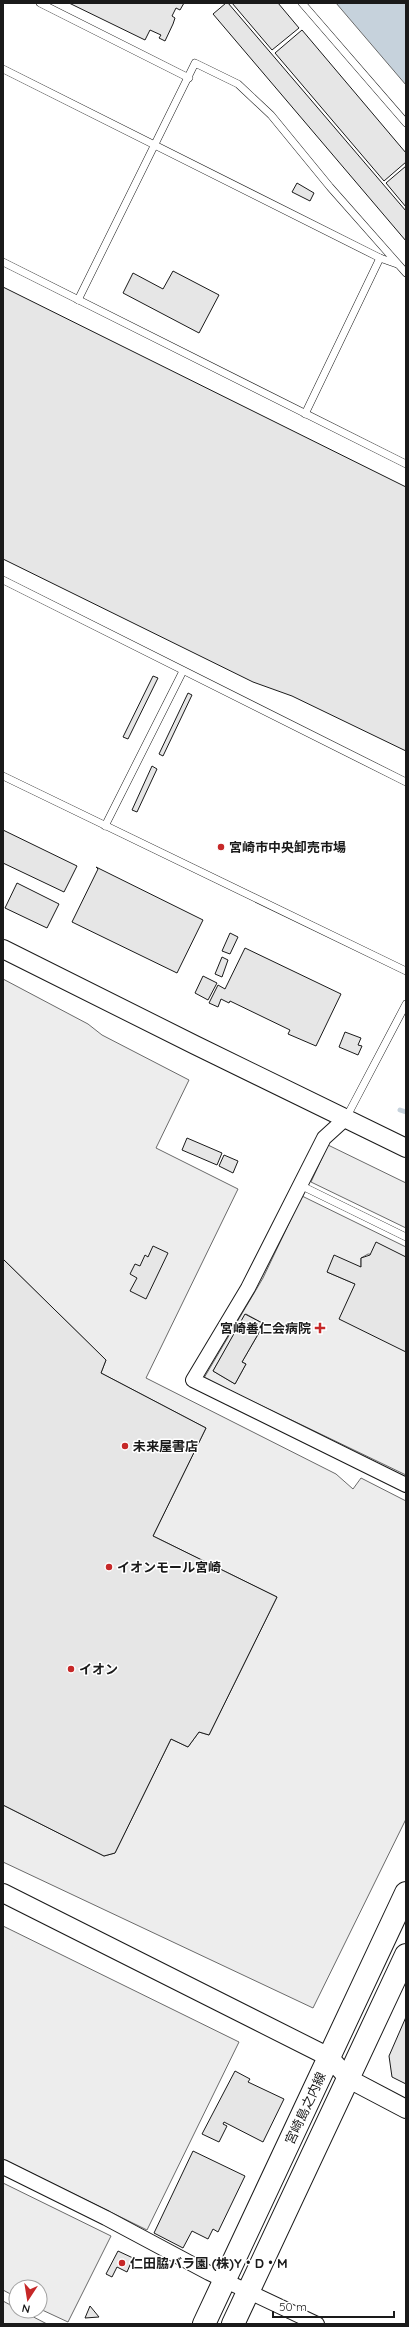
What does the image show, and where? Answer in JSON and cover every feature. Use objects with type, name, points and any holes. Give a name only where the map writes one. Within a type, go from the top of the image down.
[{"type":"main road","name":"宮崎島之内線","points":[[204,2324],[406,1893]]},
{"type":"main road","name":"宮崎島之内線","points":[[233,2324],[406,1955]]},
{"type":"street","points":[[3,949],[195,1046],[406,1148]]},
{"type":"street","points":[[346,1118],[324,1138],[248,1288],[193,1380],[406,1485]]},
{"type":"street","points":[[3,1893],[329,2057],[349,2079],[406,2109]]},
{"type":"street","points":[[3,2167],[106,2218],[224,2280],[248,2290],[317,2324]]},
{"type":"lane","points":[[40,3],[188,78]]},
{"type":"lane","points":[[302,3],[406,123]]},
{"type":"lane","points":[[78,300],[195,63],[238,84],[271,115],[330,187],[406,273]]},
{"type":"lane","points":[[3,69],[380,258],[398,264]]},
{"type":"lane","points":[[305,414],[380,258]]},
{"type":"lane","points":[[3,262],[406,464]]},
{"type":"lane","points":[[3,580],[406,782]]},
{"type":"lane","points":[[105,826],[183,671]]},
{"type":"lane","points":[[3,776],[406,972]]},
{"type":"lane","points":[[346,1118],[406,1004]]},
{"type":"lane","points":[[300,1185],[406,1237]]},
{"type":"shaded area","points":[[336,3],[406,3],[406,85]]},
{"type":"shaded area","points":[[3,979],[88,1024],[102,1035],[189,1080],[156,1148],[238,1189],[146,1378],[336,1474],[353,1489],[361,1478],[406,1501],[406,1819],[313,2008],[3,1862],[3,1805],[104,1856],[115,1853],[171,1739],[188,1747],[199,1732],[209,1735],[277,1597],[153,1536],[206,1428],[101,1373],[106,1360],[3,1259]]},
{"type":"shaded area","points":[[328,1145],[406,1183],[406,1228],[311,1182]]},
{"type":"shaded area","name":"宮崎善仁会病院","points":[[302,1196],[406,1247],[406,1257],[368,1254],[361,1258],[361,1267],[327,1272],[355,1284],[406,1352],[406,1475],[204,1378],[263,1278]],"holes":[[[246,1314],[264,1324],[242,1362],[246,1364],[235,1384],[213,1371]]]},
{"type":"shaded area","points":[[3,1926],[239,2042],[147,2230],[3,2159]]},
{"type":"shaded area","points":[[3,2183],[111,2236],[68,2322],[48,2313],[48,2279],[8,2279],[8,2293],[3,2290]]},
{"type":"shaded area","points":[[3,2301],[8,2304],[8,2319],[37,2319],[47,2324],[3,2324]]},
{"type":"building","points":[[69,3],[184,3],[180,10],[176,8],[172,16],[175,18],[165,41],[159,38],[161,35],[150,30],[145,40]]},
{"type":"building","points":[[228,3],[406,211],[406,241],[213,14]]},
{"type":"building","points":[[232,3],[278,3],[299,28],[272,50]]},
{"type":"building","points":[[302,30],[406,153],[406,162],[384,181],[275,53]]},
{"type":"building","points":[[406,166],[406,207],[386,183]]},
{"type":"building","points":[[297,183],[314,193],[310,201],[292,192]]},
{"type":"building","points":[[173,271],[219,295],[199,333],[123,293],[133,273],[163,289]]},
{"type":"building","points":[[3,287],[406,487],[406,751],[292,696],[253,682],[3,559]]},
{"type":"building","points":[[153,676],[158,678],[128,739],[123,737]]},
{"type":"building","points":[[188,693],[192,695],[163,756],[159,754]]},
{"type":"building","points":[[152,766],[157,769],[137,812],[132,810]]},
{"type":"building","points":[[3,830],[77,866],[64,892],[3,863]]},
{"type":"building","points":[[96,867],[203,920],[177,973],[72,922],[98,869]]},
{"type":"building","points":[[17,883],[59,904],[47,928],[5,908]]},
{"type":"building","points":[[230,933],[238,937],[230,954],[222,951]]},
{"type":"building","points":[[245,948],[341,994],[316,1046],[288,1034],[290,1030],[230,1001],[229,1003],[221,999],[218,1007],[209,1003],[218,985],[225,989]]},
{"type":"building","points":[[222,957],[228,960],[222,977],[215,974]]},
{"type":"building","points":[[203,976],[217,983],[208,1000],[195,993]]},
{"type":"building","points":[[345,1032],[361,1038],[358,1045],[362,1046],[358,1055],[339,1047]]},
{"type":"building","points":[[187,1138],[222,1153],[217,1165],[182,1150]]},
{"type":"building","points":[[224,1155],[238,1161],[233,1173],[219,1166]]},
{"type":"building","points":[[376,1242],[406,1257],[406,1352],[339,1319],[355,1284],[327,1272],[334,1255],[361,1267],[361,1258],[370,1255]]},
{"type":"building","points":[[153,1246],[168,1253],[146,1299],[130,1291],[137,1278],[130,1274],[135,1264],[140,1266],[145,1255],[148,1257]]},
{"type":"building","name":"イオンモール宮崎","points":[[3,1259],[106,1360],[101,1373],[206,1428],[153,1536],[277,1597],[209,1735],[199,1732],[188,1747],[171,1739],[115,1853],[104,1856],[3,1805]]},
{"type":"building","points":[[245,1314],[264,1324],[242,1362],[246,1364],[235,1384],[213,1371]]},
{"type":"building","points":[[406,2017],[406,2084],[392,2077],[389,2056]]},
{"type":"building","points":[[235,2071],[250,2079],[248,2082],[284,2099],[263,2142],[224,2122],[223,2124],[227,2126],[219,2142],[202,2134]]},
{"type":"building","points":[[193,2151],[245,2176],[218,2232],[213,2229],[208,2239],[192,2231],[183,2248],[154,2233]]},
{"type":"building","name":"仁田脇バラ園 (株)Y・D・M","points":[[118,2251],[133,2258],[127,2272],[117,2267],[112,2277],[106,2274]]},
{"type":"building","points":[[90,2306],[99,2317],[85,2318]]},
{"type":"waterway","points":[[400,1110],[406,1112]]},
{"type":"place","name":"宮崎市中央卸売市場","points":[[221,847]]},
{"type":"place","name":"宮崎善仁会病院","points":[[320,1328]]},
{"type":"place","name":"未来屋書店","points":[[125,1446]]},
{"type":"place","name":"イオンモール宮崎","points":[[109,1567]]},
{"type":"place","name":"イオン","points":[[71,1669]]},
{"type":"place","name":"仁田脇バラ園 (株)Y・D・M","points":[[122,2263]]}]
